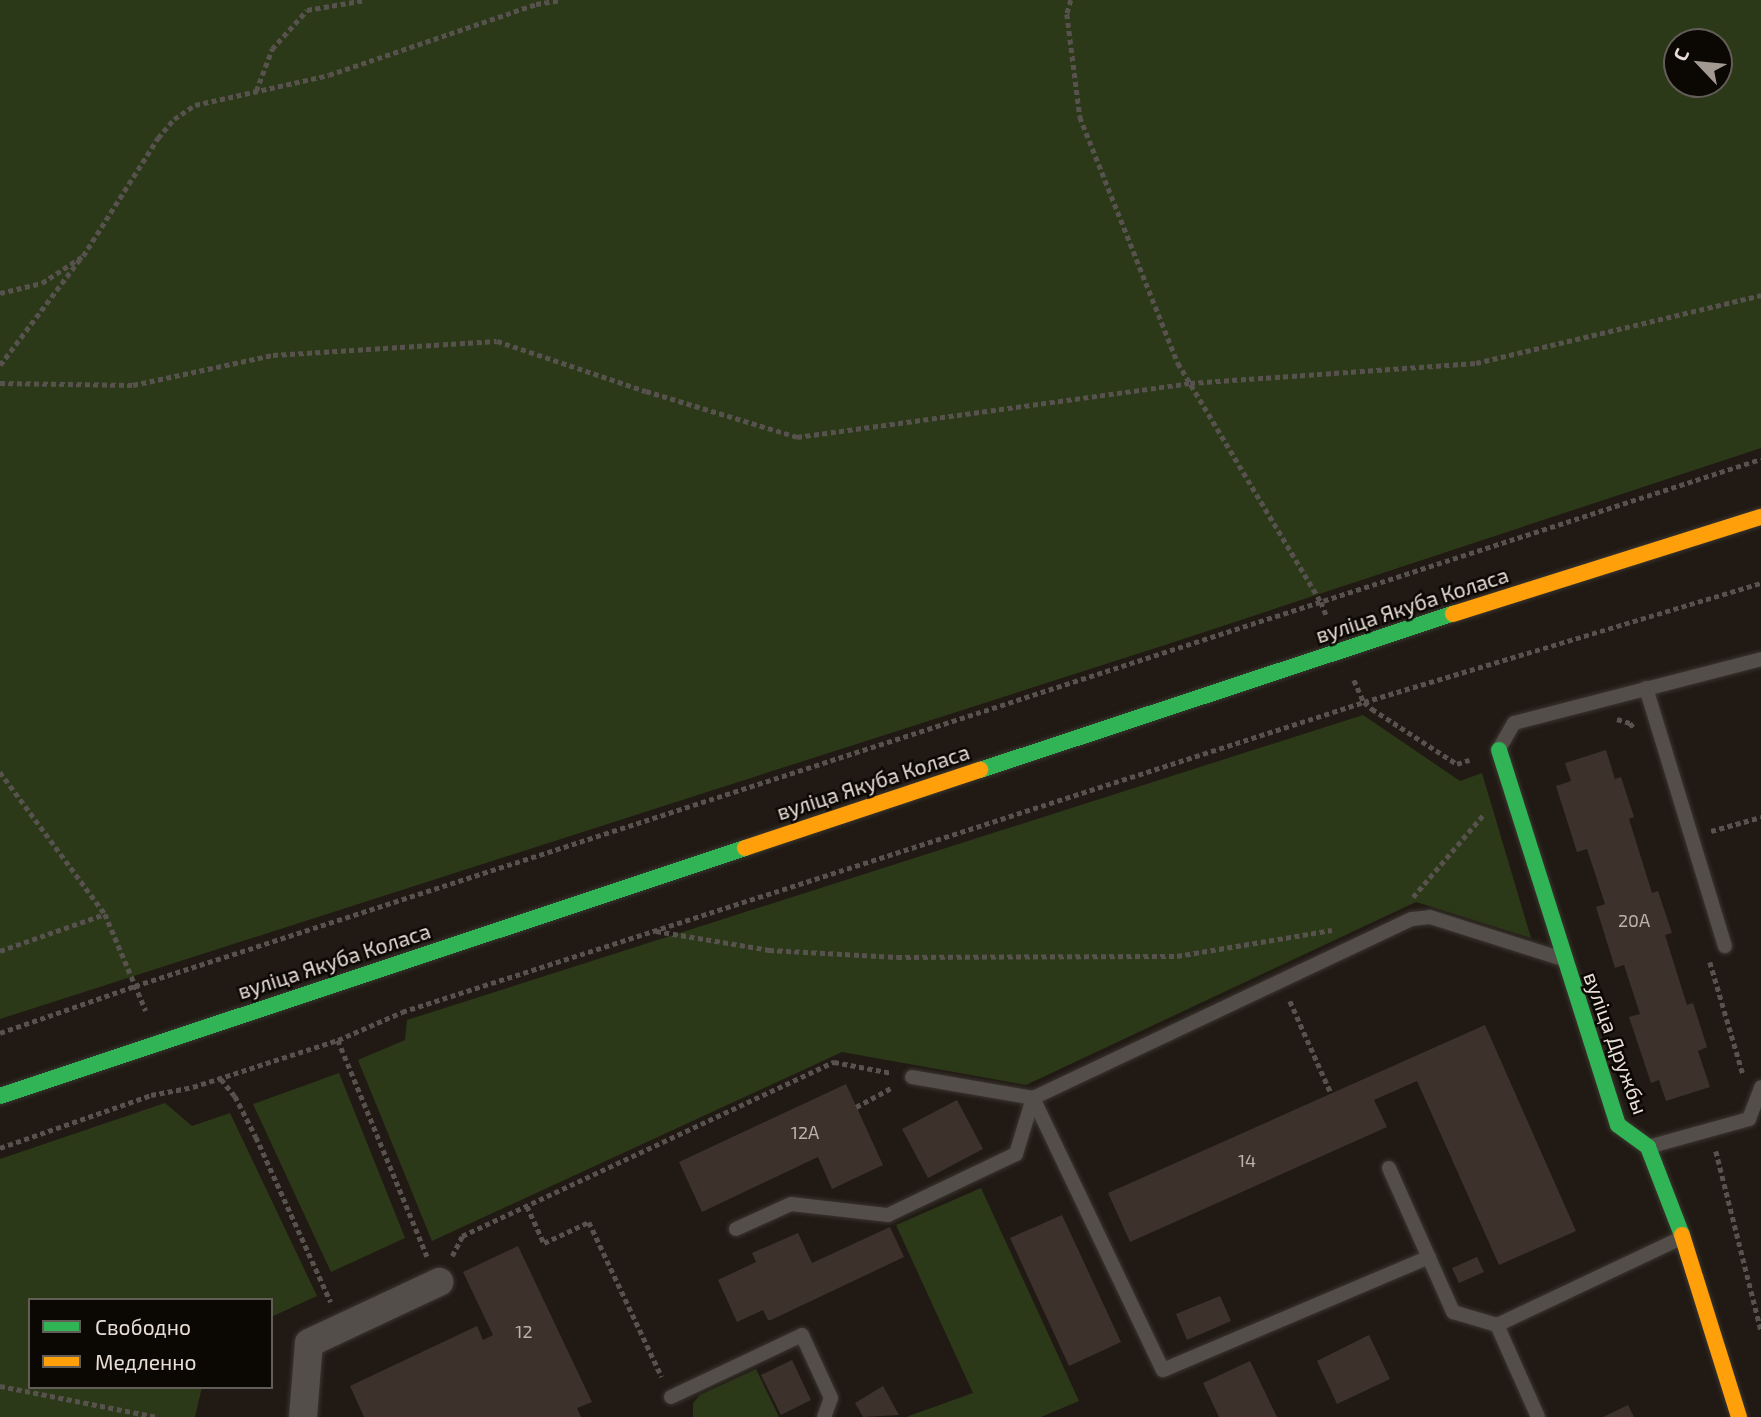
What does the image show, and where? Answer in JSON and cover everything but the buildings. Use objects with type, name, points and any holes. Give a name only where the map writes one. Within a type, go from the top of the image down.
[{"type":"street","name":"вуліца Якуба Коласа","points":[[0,1096],[1339,650],[1761,517]]},
{"type":"street","name":"вуліца Дружбы","points":[[1499,750],[1618,1125],[1648,1147]]},
{"type":"street","points":[[1648,1147],[1683,1237],[1739,1417]]},
{"type":"street","points":[[303,1417],[309,1343],[433,1269]]},
{"type":"lane","points":[[1499,750],[1514,723],[1761,659]]},
{"type":"lane","points":[[1646,688],[1725,946]]},
{"type":"lane","points":[[912,1077],[1033,1098],[1412,919],[1430,917],[1564,960]]},
{"type":"lane","points":[[1648,1147],[1749,1119],[1761,1087]]},
{"type":"lane","points":[[736,1229],[790,1203],[888,1215],[1016,1154],[1033,1098]]},
{"type":"lane","points":[[1033,1098],[1163,1370],[1429,1257]]},
{"type":"lane","points":[[1389,1168],[1453,1312],[1497,1325],[1683,1237]]},
{"type":"lane","points":[[1497,1325],[1538,1417]]},
{"type":"lane","points":[[671,1396],[802,1335],[831,1398],[824,1417]]},
{"type":"path","points":[[256,91],[272,49],[307,10],[365,0]]},
{"type":"path","points":[[0,365],[83,256],[158,138],[174,119],[195,105],[329,75],[536,4],[560,0]]},
{"type":"path","points":[[1071,0],[1067,13],[1080,117],[1178,363],[1321,602]]},
{"type":"path","points":[[0,293],[42,283],[83,256]]},
{"type":"path","points":[[0,383],[133,385],[273,355],[498,341],[646,391],[796,437],[1190,383],[1476,363],[1761,295]]},
{"type":"path","points":[[0,1032],[1761,459]]},
{"type":"path","points":[[0,1148],[151,1095],[221,1079],[338,1040],[402,1012],[1364,702],[1761,583]]},
{"type":"path","points":[[1372,709],[1457,764]]},
{"type":"path","points":[[1605,716],[1630,723],[1636,731]]},
{"type":"path","points":[[0,772],[105,914],[135,986]]},
{"type":"path","points":[[1412,899],[1510,784]]},
{"type":"path","points":[[1691,836],[1761,817]]},
{"type":"path","points":[[0,951],[105,914]]},
{"type":"path","points":[[654,931],[769,950],[871,956],[1177,956],[1335,929]]},
{"type":"path","points":[[1709,961],[1746,1081]]},
{"type":"path","points":[[1282,981],[1331,1093]]},
{"type":"path","points":[[338,1040],[433,1269],[462,1236],[834,1062],[912,1077]]},
{"type":"path","points":[[856,1107],[912,1077]]},
{"type":"path","points":[[221,1079],[235,1096],[256,1136],[333,1306]]},
{"type":"path","points":[[1711,1130],[1761,1330]]},
{"type":"path","points":[[527,1206],[544,1243],[589,1222],[671,1396]]},
{"type":"path","points":[[0,1386],[157,1417]]},
{"type":"green space","points":[[0,0],[1761,0],[1761,448],[1168,644],[0,1019]]},
{"type":"green space","points":[[1363,715],[1460,781],[1482,773],[1531,938],[1416,902],[1026,1085],[842,1052],[432,1241],[358,1060],[405,1040],[407,1020]]},
{"type":"green space","points":[[339,1073],[405,1238],[331,1272],[253,1104]]},
{"type":"green space","points":[[165,1103],[192,1126],[230,1113],[317,1296],[273,1316],[273,1298],[28,1298],[28,1389],[202,1389],[195,1417],[0,1417],[0,1159]]},
{"type":"green space","points":[[981,1188],[1079,1401],[1041,1417],[906,1417],[973,1393],[896,1225]]},
{"type":"green space","points":[[756,1369],[779,1417],[693,1417],[693,1403],[700,1395]]},
{"type":"traffic: fast","points":[[980,770],[1453,614]]},
{"type":"traffic: fast","points":[[1499,750],[1618,1125],[1648,1147],[1682,1235]]},
{"type":"traffic: fast","points":[[0,1096],[745,848]]},
{"type":"traffic: slow","points":[[1453,614],[1761,517]]},
{"type":"traffic: slow","points":[[745,848],[980,770]]},
{"type":"traffic: slow","points":[[1682,1235],[1739,1417]]}]
